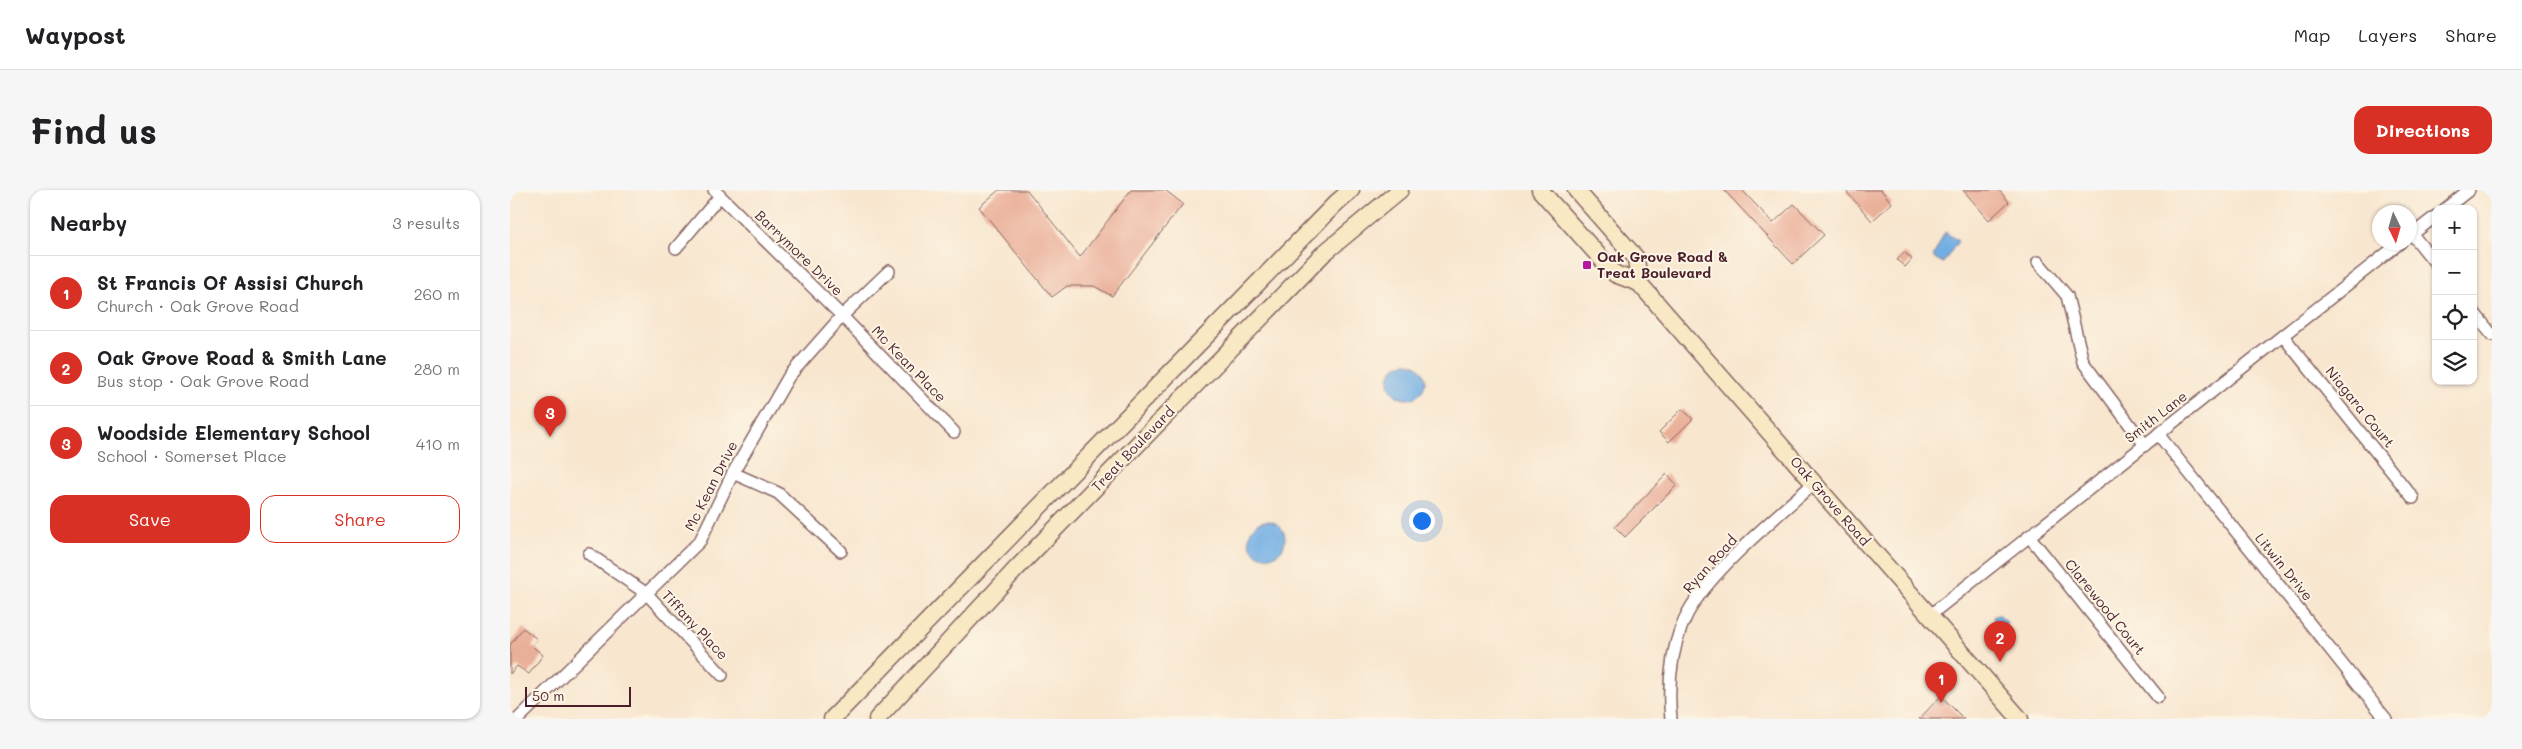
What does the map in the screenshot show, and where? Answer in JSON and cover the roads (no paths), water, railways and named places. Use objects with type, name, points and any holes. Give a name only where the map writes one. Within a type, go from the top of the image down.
[{"type":"main road","name":"Treat Boulevard","points":[[832,719],[1322,217],[1351,190]]},
{"type":"main road","name":"Treat Boulevard","points":[[876,719],[1017,568],[1323,254],[1400,190]]},
{"type":"main road","name":"Oak Grove Road","points":[[1540,190],[1615,274],[1639,283],[2020,719]]},
{"type":"main road","points":[[1576,190],[1636,258],[1639,283]]},
{"type":"street","points":[[2450,205],[2469,190]]},
{"type":"street","points":[[676,248],[717,193]]},
{"type":"street","name":"Barrymore Drive","points":[[717,193],[842,316]]},
{"type":"street","points":[[2417,230],[2432,219]]},
{"type":"street","points":[[2417,242],[2432,259]]},
{"type":"street","name":"Smith Lane","points":[[1930,615],[2391,250]]},
{"type":"street","points":[[2038,262],[2067,296],[2083,362],[2145,445]]},
{"type":"street","name":"Mc Kean Drive","points":[[518,719],[700,541],[733,473],[789,376],[842,316],[890,271]]},
{"type":"street","name":"Mc Kean Place","points":[[842,316],[954,432]]},
{"type":"street","points":[[2477,316],[2492,334]]},
{"type":"street","name":"Niagara Court","points":[[2283,336],[2413,498]]},
{"type":"street","name":"Litwin Drive","points":[[2158,434],[2386,719]]},
{"type":"street","points":[[733,473],[778,493],[841,551]]},
{"type":"street","name":"Ryan Road","points":[[1671,719],[1668,697],[1671,664],[1680,632],[1694,602],[1737,554],[1814,483]]},
{"type":"street","name":"Clarewood Court","points":[[2029,536],[2158,697]]},
{"type":"street","name":"Tiffany Place","points":[[589,554],[647,594],[722,675]]},
{"type":"water","points":[[1945,232],[1958,241],[1943,263],[1933,257]]},
{"type":"water","points":[[1407,363],[1420,368],[1425,381],[1420,394],[1407,399],[1394,394],[1389,381],[1394,368]]},
{"type":"water","points":[[1267,521],[1280,526],[1285,539],[1280,552],[1267,557],[1254,552],[1249,539],[1254,526]]},
{"type":"water","points":[[1999,614],[2006,621],[2007,638],[1998,642],[1993,617]]},
{"type":"place","name":"Oak Grove Road & Treat Boulevard","points":[[1587,265]]},
{"type":"place","name":"Woodside Elementary School","points":[[550,437]]},
{"type":"place","name":"Oak Grove Road & Smith Lane","points":[[2000,662]]},
{"type":"place","name":"St Francis Of Assisi Church","points":[[1941,703]]}]
